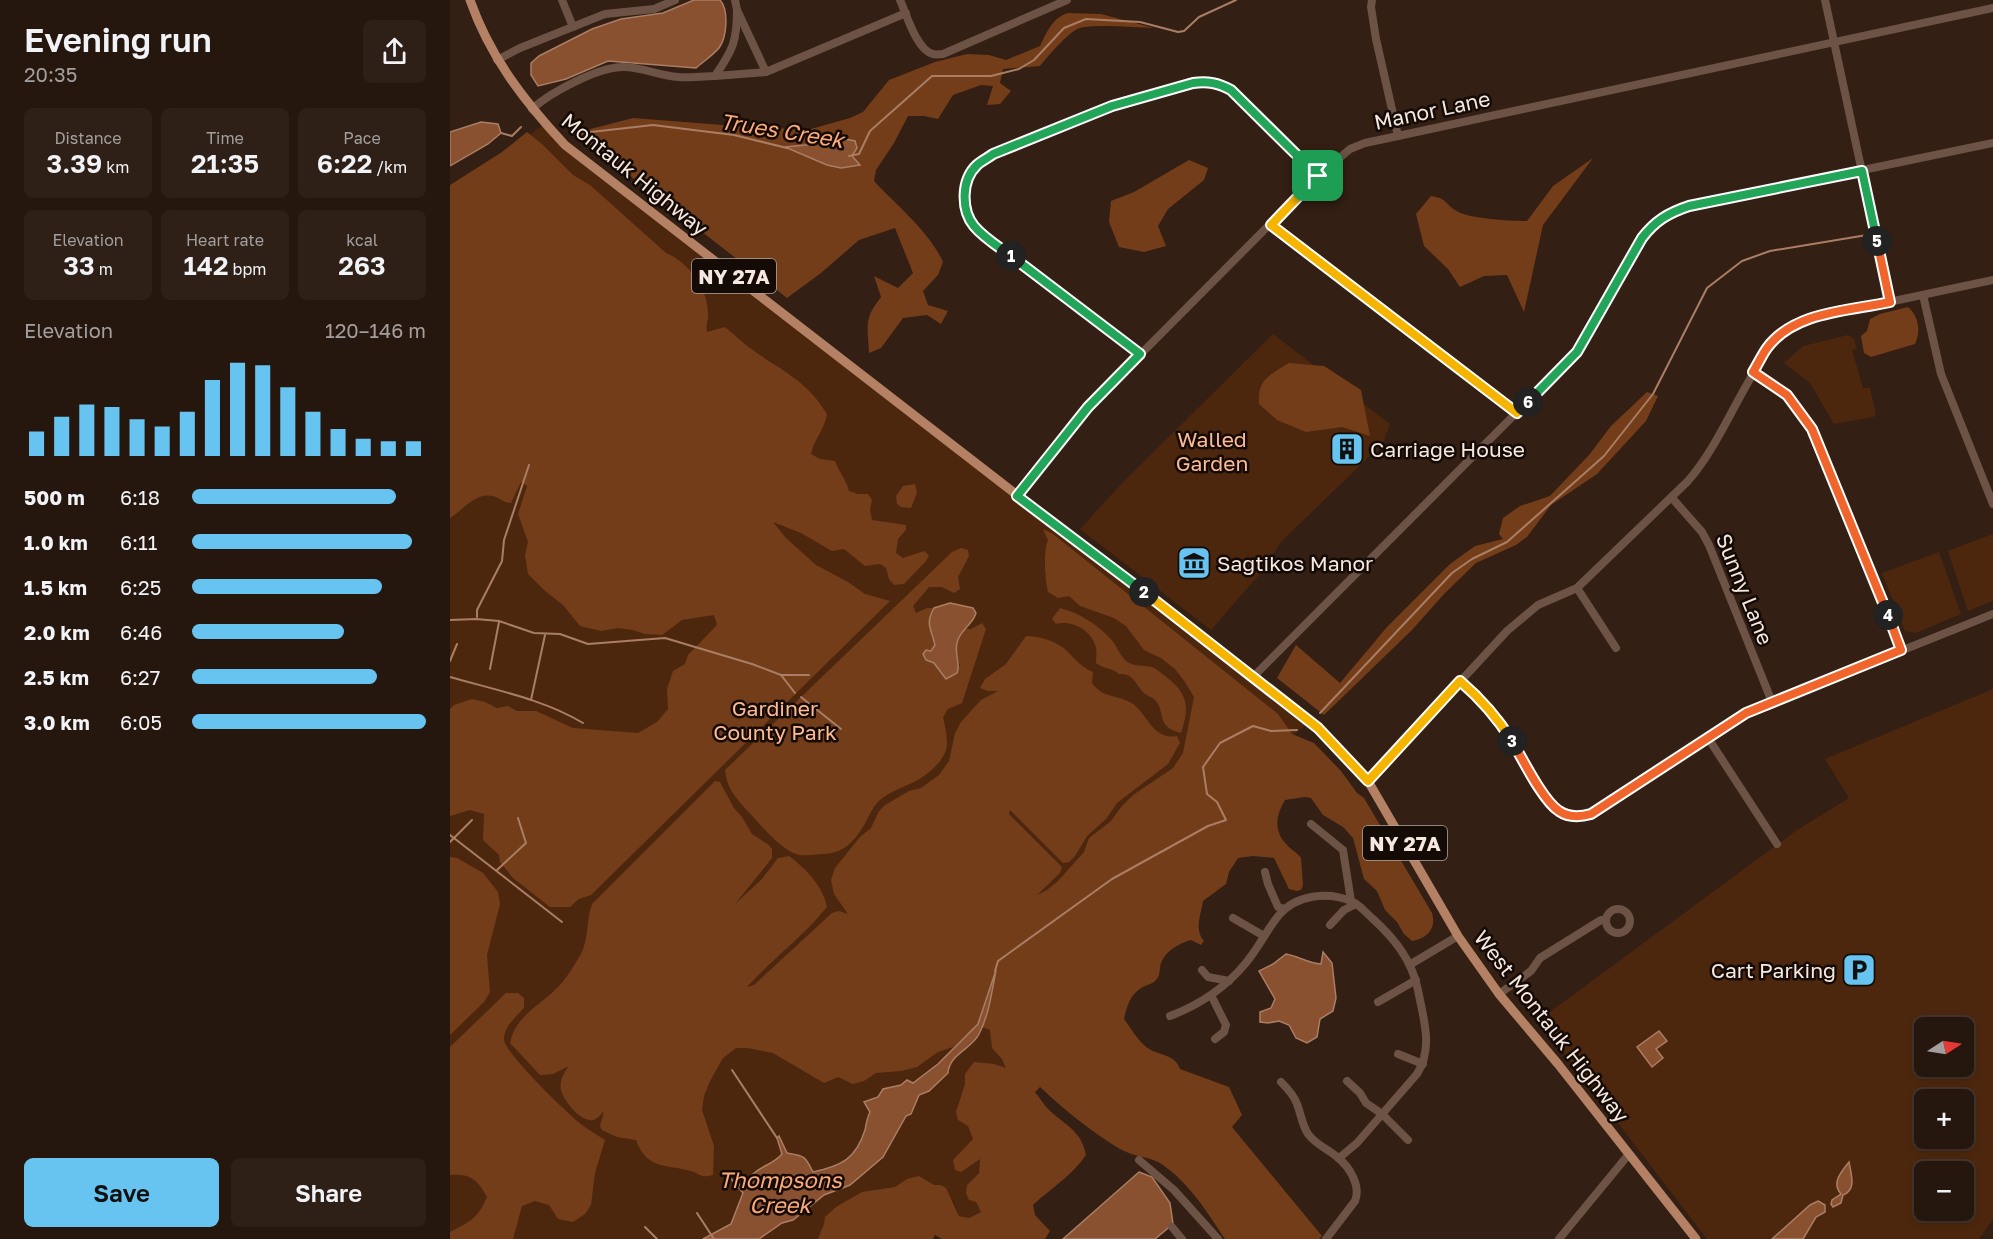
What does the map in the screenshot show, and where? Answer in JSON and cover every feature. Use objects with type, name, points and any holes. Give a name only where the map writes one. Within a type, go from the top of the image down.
[{"type":"main road","name":"Montauk Highway","points":[[470,0],[497,60],[532,109],[565,145],[1017,496]]},
{"type":"main road","name":"West Montauk Highway","points":[[1017,496],[1318,728],[1368,781],[1458,936],[1499,994],[1558,1064],[1696,1239]]},
{"type":"street","points":[[562,0],[573,27]]},
{"type":"street","points":[[497,60],[520,48],[605,14],[654,9],[664,2],[675,0]]},
{"type":"street","points":[[715,76],[730,55],[737,34],[735,0]]},
{"type":"street","points":[[900,0],[918,42],[925,51],[933,54],[943,54],[1067,0]]},
{"type":"street","points":[[1372,0],[1371,7],[1377,39],[1398,136]]},
{"type":"street","points":[[1826,0],[1890,302]]},
{"type":"street","name":"Manor Lane","points":[[1017,496],[1088,407],[1318,176],[1350,149],[1365,143],[1993,8]]},
{"type":"street","points":[[737,10],[766,72]]},
{"type":"street","points":[[532,109],[545,98],[569,85],[609,69],[630,67],[678,77],[766,72],[906,13]]},
{"type":"street","points":[[1140,354],[973,225],[967,213],[965,190],[969,176],[977,165],[993,154],[1112,106],[1206,81],[1219,83],[1231,90],[1318,176]]},
{"type":"street","points":[[1253,677],[1577,352],[1642,238],[1651,226],[1668,213],[1689,206],[1993,142]]},
{"type":"street","points":[[1271,225],[1517,413]]},
{"type":"street","points":[[1368,781],[1523,615],[1538,605],[1577,588],[1672,498],[1698,469],[1767,348],[1779,335],[1809,319],[1993,280]]},
{"type":"street","points":[[1923,296],[1941,374],[1993,504]]},
{"type":"street","points":[[1753,372],[1787,395],[1812,429],[1901,650]]},
{"type":"street","name":"Sunny Lane","points":[[1672,498],[1692,519],[1709,545],[1772,702]]},
{"type":"street","points":[[1577,588],[1616,648]]},
{"type":"street","points":[[1460,681],[1500,720],[1557,811],[1580,817],[1602,808],[1746,713],[1993,614]]},
{"type":"street","points":[[1708,738],[1777,844]]},
{"type":"street","points":[[1311,824],[1343,850],[1353,902]]},
{"type":"street","points":[[1265,872],[1278,907],[1285,909]]},
{"type":"street","points":[[1170,1016],[1187,1010],[1229,981],[1245,964],[1285,909],[1293,904],[1312,897],[1334,896],[1353,902],[1381,925],[1411,964],[1427,1037],[1426,1054],[1423,1064],[1382,1114],[1352,1148],[1339,1158]]},
{"type":"street","points":[[1330,925],[1353,902]]},
{"type":"street","points":[[1233,918],[1264,936]]},
{"type":"street","points":[[1499,994],[1531,971],[1540,958],[1601,920],[1606,920]]},
{"type":"street","points":[[1411,964],[1458,936]]},
{"type":"street","points":[[1202,970],[1208,977],[1229,981]]},
{"type":"street","points":[[1378,1002],[1416,980]]},
{"type":"street","points":[[1210,995],[1226,1026],[1224,1032],[1215,1039]]},
{"type":"street","points":[[1398,1054],[1423,1064]]},
{"type":"street","points":[[1347,1081],[1360,1093],[1366,1103],[1382,1114],[1408,1140]]},
{"type":"street","points":[[1281,1082],[1297,1103],[1307,1132],[1314,1141],[1339,1158],[1357,1186],[1354,1201],[1326,1239]]},
{"type":"street","points":[[1559,1239],[1629,1154]]},
{"type":"street","points":[[1139,1160],[1174,1190],[1216,1239]]},
{"type":"street","points":[[1172,1227],[1182,1239]]},
{"type":"green space","name":"Gardiner County Park","points":[[545,124],[1311,720],[1274,752],[1297,737],[1320,749],[980,1158],[979,1173],[967,1185],[981,1212],[969,1218],[959,1216],[953,1200],[914,1239],[450,1239],[450,260],[530,134]]},
{"type":"green space","name":"Sagtikos Manor","points":[[1273,334],[1390,424],[1383,443],[1280,543],[1264,569],[1211,630],[1080,529],[1123,482]]},
{"type":"green space","points":[[1848,335],[1854,339],[1857,349],[1852,350],[1863,388],[1870,388],[1876,415],[1834,424],[1810,383],[1784,363],[1803,346]]},
{"type":"green space","points":[[1993,534],[1993,601],[1968,611],[1948,551]]},
{"type":"green space","points":[[1939,552],[1961,614],[1916,633],[1905,631],[1882,573]]},
{"type":"green space","points":[[1993,689],[1993,1219],[1979,1239],[1707,1239],[1539,1020],[1797,830],[1849,798],[1825,759]]},
{"type":"shaded area","points":[[1068,13],[1101,14],[1154,28],[1103,26],[1077,29],[1052,51],[1040,66],[1003,69],[1000,83],[1011,91],[1000,104],[987,105],[993,86],[981,85],[953,95],[938,119],[908,116],[876,170],[874,181],[921,229],[937,251],[943,262],[938,275],[923,291],[928,305],[948,311],[941,324],[927,315],[903,318],[881,348],[869,353],[869,318],[881,297],[874,276],[898,288],[913,273],[895,228],[859,240],[821,273],[787,298],[575,133],[633,118],[761,128],[811,129],[863,112],[889,80],[935,62],[967,54],[989,55],[1006,60],[1040,46],[1051,26],[1062,15]],"holes":[[[845,139],[854,152],[852,156],[859,164],[841,168],[827,165],[786,148]]]},
{"type":"shaded area","points":[[527,132],[573,175],[590,185],[666,253],[690,270],[706,298],[707,332],[725,327],[811,393],[827,414],[811,454],[820,459],[835,461],[849,491],[868,494],[872,500],[870,510],[872,520],[906,525],[906,530],[898,539],[896,553],[903,558],[924,551],[929,555],[904,584],[894,585],[889,579],[886,568],[880,564],[865,566],[844,549],[832,551],[801,533],[773,522],[786,538],[816,565],[865,594],[890,601],[591,895],[579,899],[570,907],[550,907],[513,878],[500,862],[499,855],[483,840],[484,814],[470,810],[450,816],[450,709],[454,705],[472,699],[497,708],[508,706],[517,711],[536,711],[573,728],[638,733],[657,722],[668,709],[667,689],[673,671],[685,664],[688,655],[717,625],[714,615],[682,620],[662,635],[618,628],[601,631],[580,626],[563,605],[528,574],[525,555],[528,542],[518,514],[527,486],[521,482],[511,503],[487,495],[475,499],[450,518],[450,185],[502,152]]},
{"type":"shaded area","points":[[1593,158],[1543,225],[1524,312],[1507,275],[1484,276],[1460,287],[1448,269],[1424,246],[1416,214],[1431,196],[1443,200],[1455,210],[1469,216],[1527,221],[1553,186]]},
{"type":"shaded area","points":[[1189,160],[1208,168],[1204,180],[1168,209],[1158,226],[1166,246],[1144,252],[1119,247],[1109,222],[1111,201],[1134,192]]},
{"type":"shaded area","points":[[1908,307],[1915,315],[1918,324],[1915,344],[1871,357],[1864,353],[1861,336],[1867,331],[1870,319]]},
{"type":"shaded area","points":[[1289,363],[1324,366],[1361,390],[1370,436],[1342,427],[1306,432],[1277,420],[1259,404],[1260,389],[1263,383]]},
{"type":"shaded area","points":[[1647,392],[1658,396],[1646,421],[1597,474],[1551,505],[1527,537],[1516,545],[1476,563],[1412,630],[1324,715],[1277,678],[1296,645],[1340,683],[1387,627],[1450,564],[1475,546],[1503,539],[1499,534],[1503,518],[1520,506],[1550,496],[1589,455],[1611,426]]},
{"type":"shaded area","points":[[915,484],[917,493],[911,508],[901,507],[897,504],[896,496],[903,486]]},
{"type":"shaded area","points":[[1043,529],[1053,534],[1278,714],[1292,734],[1314,743],[1341,771],[1357,793],[1364,798],[1432,913],[1432,928],[1422,938],[1412,941],[1385,910],[1377,891],[1364,879],[1353,838],[1343,827],[1323,815],[1311,798],[1285,800],[1278,817],[1278,829],[1283,840],[1301,858],[1303,885],[1301,890],[1289,889],[1274,858],[1253,856],[1238,858],[1229,872],[1226,884],[1203,901],[1199,932],[1204,941],[1201,945],[1191,940],[1169,951],[1161,963],[1157,979],[1139,990],[1128,1005],[1124,1019],[1145,1046],[1170,1057],[1180,1069],[1229,1087],[1242,1115],[1232,1127],[1322,1236],[1319,1239],[1225,1239],[1197,1199],[1173,1173],[1158,1162],[1125,1152],[1079,1120],[1040,1087],[1035,1092],[1047,1108],[1076,1133],[1084,1146],[1086,1155],[1068,1176],[1033,1205],[1035,1215],[1050,1231],[1045,1239],[942,1239],[935,1235],[933,1239],[818,1239],[825,1217],[836,1207],[862,1192],[895,1187],[907,1179],[919,1176],[934,1185],[946,1188],[959,1216],[969,1218],[981,1212],[976,1202],[969,1200],[966,1193],[967,1185],[979,1173],[980,1159],[961,1172],[955,1170],[953,1160],[973,1139],[968,1126],[958,1120],[956,1112],[965,1084],[965,1074],[974,1062],[1006,1068],[1002,1059],[992,1048],[990,1030],[982,1027],[995,973],[978,1025],[953,1047],[938,1052],[917,1067],[876,1073],[864,1081],[853,1084],[838,1077],[824,1083],[773,1053],[736,1048],[723,1058],[704,1096],[702,1110],[714,1146],[713,1175],[709,1176],[652,1161],[640,1150],[636,1140],[617,1137],[602,1130],[600,1126],[604,1111],[593,1120],[579,1115],[567,1102],[561,1090],[562,1079],[569,1066],[553,1074],[540,1075],[510,1043],[513,1033],[524,1017],[560,985],[581,954],[592,904],[715,781],[720,782],[752,834],[772,849],[772,858],[735,904],[762,879],[778,858],[789,856],[813,878],[822,892],[827,907],[747,987],[754,985],[832,913],[839,911],[848,914],[834,894],[831,880],[835,868],[860,837],[871,828],[879,811],[885,805],[909,791],[921,788],[939,775],[949,761],[955,733],[961,722],[981,700],[998,691],[980,688],[985,679],[1006,664],[1026,636],[1047,640],[1063,647],[1093,672],[1092,683],[1096,688],[1133,704],[1156,730],[1169,736],[1177,736],[1180,743],[1168,764],[1117,803],[1106,819],[1087,836],[1069,862],[1063,863],[1010,810],[1009,814],[1062,867],[1060,873],[1037,895],[1058,881],[1084,852],[1089,838],[1111,821],[1133,795],[1173,768],[1183,753],[1194,697],[1175,669],[1161,658],[1144,650],[1126,626],[1114,618],[1080,606],[1069,596],[1058,598],[1048,592],[1045,551],[1048,540]]},
{"type":"shaded area","points":[[961,548],[968,550],[969,556],[958,577],[960,589],[954,593],[942,587],[929,587],[913,606],[916,613],[927,608],[934,608],[929,622],[935,645],[930,651],[930,662],[934,663],[946,679],[960,666],[957,647],[961,633],[965,629],[971,629],[982,623],[986,629],[962,703],[948,709],[943,717],[947,744],[943,756],[923,777],[891,792],[880,800],[859,833],[842,850],[803,855],[791,852],[768,833],[740,802],[729,785],[725,770],[952,552]]},
{"type":"shaded area","points":[[1060,608],[1083,617],[1097,626],[1114,643],[1127,662],[1154,668],[1173,682],[1185,701],[1186,716],[1181,733],[1164,723],[1159,705],[1144,693],[1131,677],[1096,663],[1096,648],[1086,631],[1075,625],[1056,624],[1052,619]]},
{"type":"shaded area","points":[[450,857],[457,858],[483,873],[498,892],[500,904],[487,955],[490,992],[484,1002],[450,1035]]},
{"type":"shaded area","points":[[506,993],[518,993],[524,998],[524,1008],[511,1022],[504,1039],[514,1057],[564,1109],[582,1125],[605,1140],[595,1173],[591,1205],[585,1214],[573,1222],[558,1219],[549,1205],[535,1201],[522,1206],[513,1239],[450,1239],[450,1232],[473,1219],[487,1197],[473,1179],[463,1175],[450,1175],[450,1047]]},
{"type":"water","points":[[694,0],[720,0],[726,17],[722,43],[696,68],[608,61],[566,79],[538,86],[531,75],[531,63],[539,56],[592,29],[621,19],[663,13]]},
{"type":"water","points":[[481,122],[498,124],[501,133],[488,144],[450,166],[450,132]]},
{"type":"water","points":[[845,139],[855,141],[857,148],[852,156],[860,165],[841,168],[827,165],[785,147],[826,143]]},
{"type":"water","points":[[950,603],[973,608],[976,613],[958,638],[957,673],[946,679],[934,663],[926,660],[923,654],[926,650],[931,651],[935,645],[929,622],[931,613],[934,608]]},
{"type":"water","points":[[1323,952],[1332,963],[1336,998],[1333,1011],[1320,1019],[1317,1037],[1307,1043],[1296,1038],[1289,1025],[1279,1021],[1260,1022],[1260,1012],[1271,1008],[1275,999],[1259,971],[1286,954],[1321,964]]},
{"type":"water","name":"Thompsons Creek","points":[[996,970],[988,1011],[976,1039],[956,1056],[949,1066],[948,1073],[929,1091],[919,1095],[911,1114],[906,1116],[883,1157],[850,1185],[824,1195],[793,1220],[782,1223],[759,1239],[703,1239],[731,1224],[743,1193],[731,1179],[745,1188],[754,1173],[782,1154],[777,1138],[779,1136],[787,1153],[804,1158],[813,1172],[846,1160],[857,1148],[865,1130],[870,1112],[864,1102],[878,1097],[883,1089],[901,1085],[907,1080],[913,1083],[938,1064],[978,1024]]},
{"type":"water","points":[[1659,1031],[1667,1041],[1656,1049],[1663,1058],[1652,1067],[1637,1047]]},
{"type":"water","points":[[1849,1162],[1852,1186],[1843,1195],[1841,1203],[1833,1207],[1832,1200],[1841,1194],[1837,1186],[1838,1178]]},
{"type":"water","points":[[1139,1172],[1152,1177],[1170,1203],[1173,1224],[1155,1239],[1063,1239]]},
{"type":"water","points":[[1818,1201],[1825,1205],[1825,1212],[1816,1217],[1803,1239],[1772,1239],[1810,1205]]},
{"type":"waterway","name":"Trues Creek","points":[[849,156],[859,154],[870,131],[932,76],[991,76],[1019,69],[1034,60],[1064,28],[1086,19],[1140,22],[1178,32],[1184,31],[1199,17],[1236,0]]},
{"type":"waterway","name":"Trues Creek","points":[[582,133],[653,125],[734,135],[787,148]]},
{"type":"waterway","name":"Trues Creek","points":[[501,133],[512,136],[521,127]]},
{"type":"waterway","name":"Thompsons Creek","points":[[1320,713],[1452,573],[1472,559],[1507,542],[1604,456],[1653,394],[1707,288],[1742,261],[1770,251],[1867,235]]},
{"type":"waterway","points":[[477,617],[477,610],[502,561],[504,540],[529,465]]},
{"type":"waterway","points":[[450,620],[499,621],[534,633],[560,634],[588,644],[665,638],[781,675],[795,693]]},
{"type":"waterway","points":[[490,669],[499,622]]},
{"type":"waterway","points":[[531,700],[545,635]]},
{"type":"waterway","points":[[450,661],[457,644]]},
{"type":"waterway","points":[[781,675],[809,675]]},
{"type":"waterway","points":[[450,677],[535,701],[583,723]]},
{"type":"waterway","points":[[801,697],[841,729]]},
{"type":"waterway","name":"Thompsons Creek","points":[[995,971],[998,961],[1112,879],[1208,826],[1226,820],[1217,802],[1207,794],[1203,767],[1220,743],[1253,726],[1271,731],[1297,730]]},
{"type":"waterway","points":[[497,870],[526,843],[518,818]]},
{"type":"waterway","points":[[450,842],[472,820]]},
{"type":"waterway","points":[[450,835],[562,922]]},
{"type":"waterway","points":[[732,1070],[777,1138]]},
{"type":"waterway","points":[[697,1213],[714,1239]]},
{"type":"waterway","points":[[645,1227],[657,1239]]},
{"type":"place","name":"Carriage House","points":[[1347,449]]},
{"type":"place","name":"Sagtikos Manor","points":[[1194,563]]},
{"type":"place","name":"Cart Parking","points":[[1859,970]]},
{"type":"route","points":[[1206,81],[1219,83],[1244,101],[1318,176],[1271,225],[1517,413],[1577,352],[1642,238],[1651,226],[1668,213],[1689,206],[1862,171],[1890,302],[1829,314],[1794,325],[1779,335],[1767,348],[1753,372],[1787,395],[1812,429],[1901,650],[1746,713],[1602,808],[1580,817],[1557,811],[1500,720],[1460,681],[1368,781],[1318,728],[1017,496],[1088,407],[1140,354],[983,235],[973,225],[967,213],[965,190],[969,176],[977,165],[993,154],[1112,106],[1206,81]]},
{"type":"park label","name":"Walled Garden","points":[[1212,451]]}]
